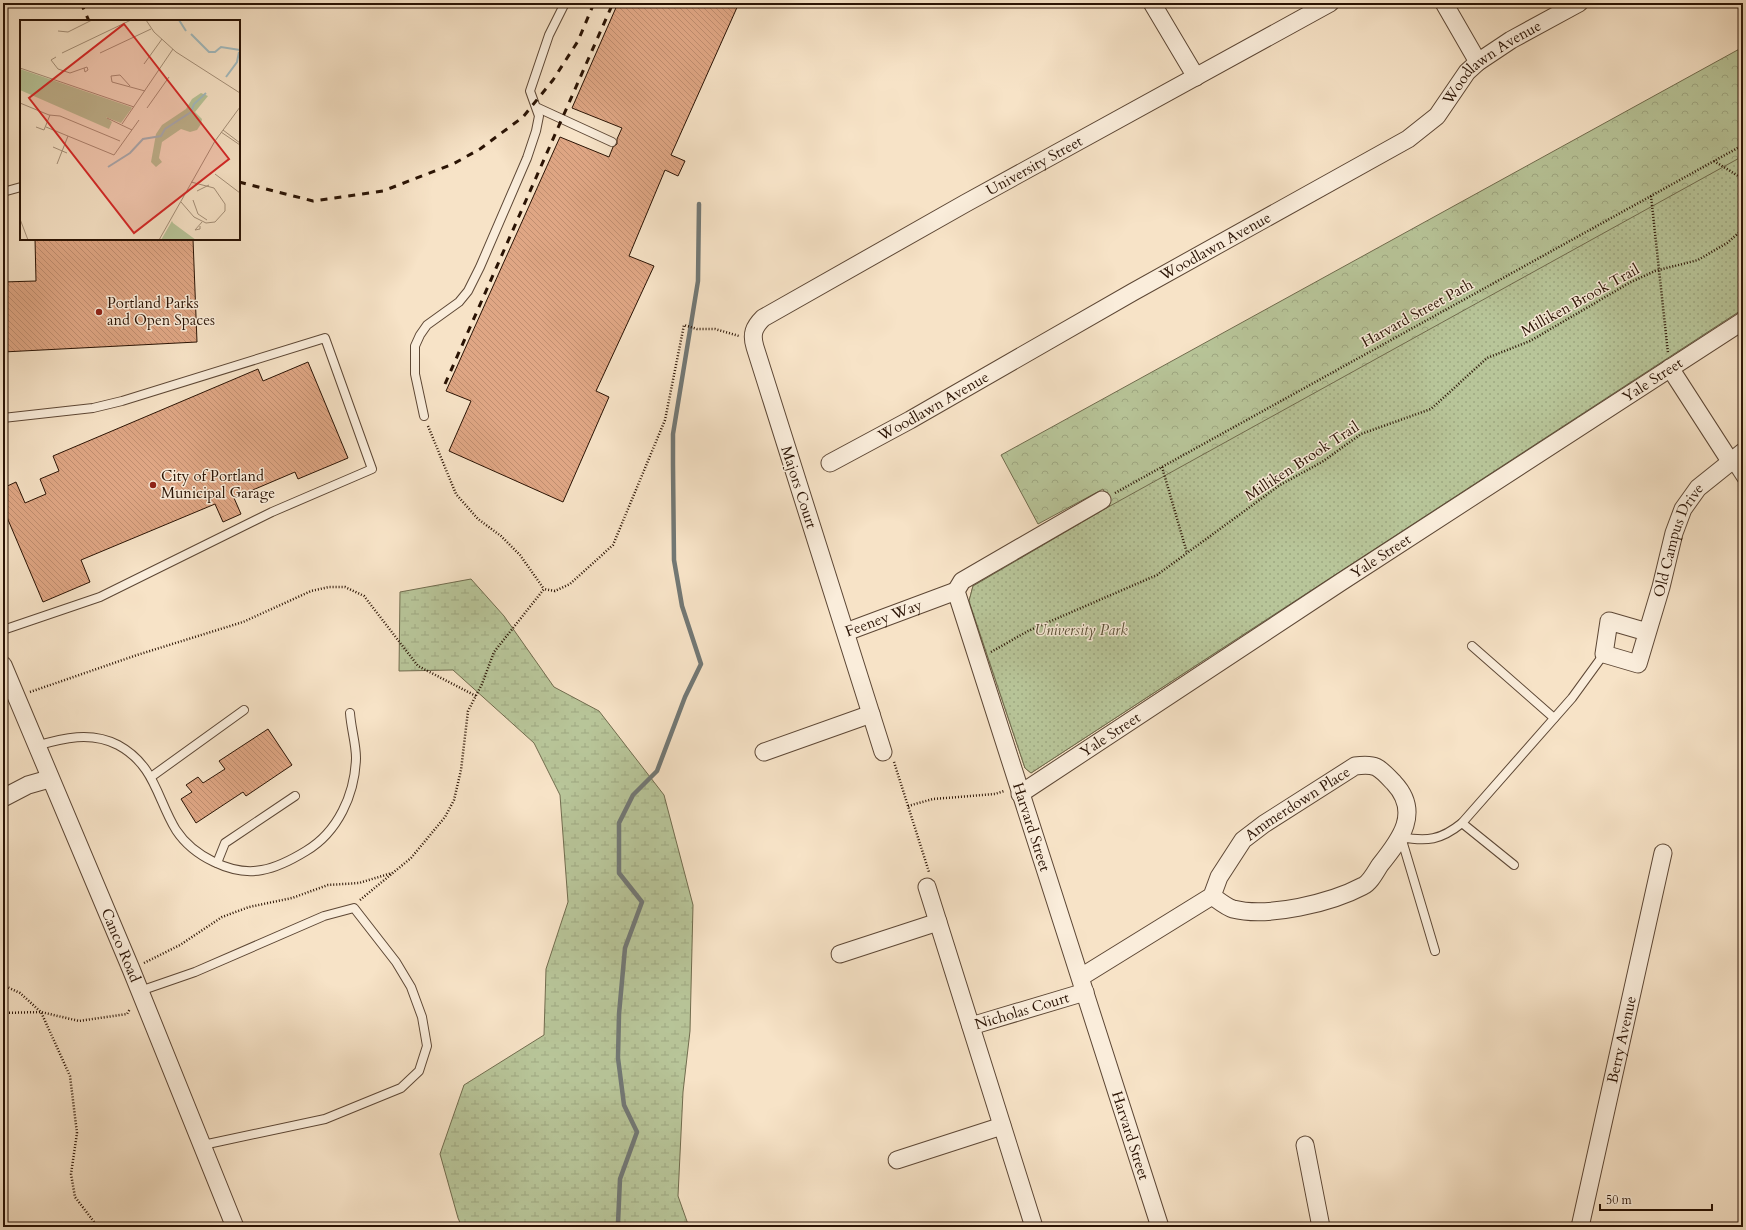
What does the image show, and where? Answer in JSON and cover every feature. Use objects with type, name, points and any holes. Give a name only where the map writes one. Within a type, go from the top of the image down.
[{"type":"street","points":[[1152,3],[1196,77]]},
{"type":"street","name":"University Street","points":[[753,341],[752,332],[755,326],[764,318],[966,203],[1330,3]]},
{"type":"street","points":[[1444,3],[1478,62]]},
{"type":"street","name":"Woodlawn Avenue","points":[[830,463],[910,420],[1126,296],[1408,138],[1437,116],[1467,72],[1478,62],[1511,40],[1579,3]]},
{"type":"street","name":"Yale Street","points":[[1019,791],[1743,320]]},
{"type":"street","name":"Majors Court","points":[[753,341],[846,632]]},
{"type":"street","points":[[1670,368],[1736,457]]},
{"type":"street","name":"Old Campus Drive","points":[[1604,654],[1638,664],[1661,587],[1674,533],[1683,509],[1698,488],[1736,457]]},
{"type":"street","points":[[956,591],[962,581],[1102,500]]},
{"type":"street","name":"Feeney Way","points":[[883,752],[846,632],[956,591]]},
{"type":"street","name":"Harvard Street","points":[[956,591],[1160,1227]]},
{"type":"street","points":[[1604,654],[1608,621],[1647,632]]},
{"type":"street","name":"Canco Road","points":[[3,665],[49,779],[131,969],[235,1227]]},
{"type":"street","points":[[764,752],[872,714]]},
{"type":"street","name":"Ammerdown Place","points":[[1370,764],[1384,773],[1398,787],[1405,801],[1408,820],[1395,847],[1365,886],[1323,900],[1281,911],[1250,911],[1231,908],[1212,896],[1219,877],[1243,840],[1264,824],[1355,766],[1370,764]]},
{"type":"street","points":[[3,798],[28,785],[49,779]]},
{"type":"street","name":"Berry Avenue","points":[[1580,1227],[1663,853]]},
{"type":"street","name":"Nicholas Court","points":[[927,887],[971,1026],[1083,984]]},
{"type":"street","points":[[1083,984],[1212,896]]},
{"type":"street","points":[[840,954],[938,922]]},
{"type":"street","points":[[971,1026],[1034,1227]]},
{"type":"street","points":[[897,1160],[1002,1126]]},
{"type":"street","points":[[1305,1145],[1321,1227]]},
{"type":"lane","points":[[424,416],[415,374],[415,346],[427,325],[459,302],[468,291],[480,267],[527,158],[536,131],[539,116],[538,108],[530,91],[547,41],[565,3]]},
{"type":"lane","points":[[538,108],[612,142]]},
{"type":"lane","points":[[3,192],[20,187]]},
{"type":"lane","points":[[3,418],[93,408],[122,401],[325,338],[372,469],[272,512],[100,597],[3,630]]},
{"type":"lane","points":[[1736,457],[1743,481]]},
{"type":"lane","points":[[1472,646],[1554,718]]},
{"type":"lane","points":[[1435,951],[1401,837],[1419,840],[1435,839],[1452,831],[1462,822],[1572,698],[1604,654]]},
{"type":"lane","points":[[152,777],[244,710]]},
{"type":"lane","points":[[36,746],[67,737],[101,739],[117,744],[132,754],[144,766],[152,777],[176,830],[200,855],[231,869],[261,870],[288,862],[310,848],[329,831],[344,810],[353,785],[356,757],[350,714]]},
{"type":"lane","points":[[217,863],[225,843],[295,796]]},
{"type":"lane","points":[[1462,822],[1514,865]]},
{"type":"lane","points":[[140,991],[195,972],[324,916],[354,908],[373,930],[396,962],[411,987],[422,1017],[427,1046],[419,1071],[401,1088],[325,1119],[203,1145]]},
{"type":"path","name":"Harvard Street Path","points":[[1102,500],[1743,145]]},
{"type":"path","points":[[1714,161],[1743,179]]},
{"type":"path","points":[[1651,196],[1670,368]]},
{"type":"path","name":"Milliken Brook Trail","points":[[977,659],[1028,631],[1157,575],[1280,485],[1322,462],[1361,434],[1431,409],[1487,358],[1530,342],[1631,282],[1658,270],[1698,260],[1727,243],[1743,229]]},
{"type":"path","points":[[424,416],[456,494],[478,519],[501,536],[520,555],[544,589],[555,591],[570,584],[613,545],[661,426],[665,420],[684,325],[698,329],[715,329],[753,341]]},
{"type":"path","points":[[1162,467],[1186,553]]},
{"type":"path","points":[[16,697],[136,655],[244,622],[311,591],[329,587],[345,587],[364,596],[418,666],[476,696]]},
{"type":"path","points":[[349,910],[411,858],[445,817],[454,800],[461,770],[468,712],[494,652],[544,589]]},
{"type":"path","points":[[883,752],[893,761],[908,806],[931,878],[927,887]]},
{"type":"path","points":[[908,806],[933,799],[1019,791]]},
{"type":"path","points":[[131,969],[180,944],[222,917],[250,907],[292,898],[328,885],[358,883],[394,872]]},
{"type":"path","points":[[3,985],[20,993],[40,1012],[70,1076],[77,1133],[71,1174],[75,1197],[98,1227]]},
{"type":"path","points":[[3,1013],[40,1012],[78,1021],[126,1014],[140,991]]},
{"type":"green space","name":"University Park","points":[[1743,47],[1743,309],[1031,773],[1025,768],[969,601],[973,586],[1110,506],[1103,489],[1038,524],[1001,455]]},
{"type":"green space","name":"University Park","points":[[1743,156],[1743,309],[1031,773],[1025,768],[969,601],[973,586],[1110,506]]},
{"type":"green space","points":[[471,579],[504,616],[554,687],[599,711],[664,795],[693,905],[690,1031],[683,1092],[678,1196],[689,1227],[462,1227],[458,1218],[440,1154],[464,1085],[544,1035],[546,969],[568,902],[560,795],[534,743],[453,670],[399,671],[400,592]]},
{"type":"building","points":[[618,3],[739,3],[671,155],[685,161],[678,176],[665,170],[629,256],[654,266],[596,391],[609,397],[563,502],[449,451],[471,401],[446,391],[560,137],[609,157],[613,147],[617,144],[617,139],[622,128],[572,108]]},
{"type":"building","name":"Portland Parks and Open Spaces","points":[[35,240],[193,240],[197,342],[3,352],[3,282],[36,281]]},
{"type":"building","name":"City of Portland Municipal Garage","points":[[308,362],[348,458],[298,479],[295,472],[234,498],[241,514],[223,522],[215,504],[81,560],[90,582],[43,602],[3,508],[3,488],[16,482],[25,503],[46,494],[40,479],[59,471],[53,456],[258,369],[263,381]]},
{"type":"building","points":[[268,729],[292,765],[246,796],[243,792],[196,823],[181,799],[192,792],[186,785],[198,777],[203,783],[225,769],[219,761]]},
{"type":"waterway","points":[[627,1227],[618,1223],[620,1179],[637,1132],[624,1105],[618,1058],[619,1014],[625,948],[642,902],[619,873],[619,823],[633,795],[657,771],[685,697],[701,664],[682,606],[674,560],[673,465],[673,434],[698,281],[699,204]]},
{"type":"railway","points":[[81,3],[89,20]]},
{"type":"railway","points":[[240,182],[313,201],[383,191],[453,164],[480,149],[523,117],[553,80],[578,41],[594,3]]},
{"type":"railway","points":[[445,384],[613,3]]},
{"type":"place","name":"Portland Parks and Open Spaces","points":[[99,312]]},
{"type":"place","name":"City of Portland Municipal Garage","points":[[153,485]]}]
